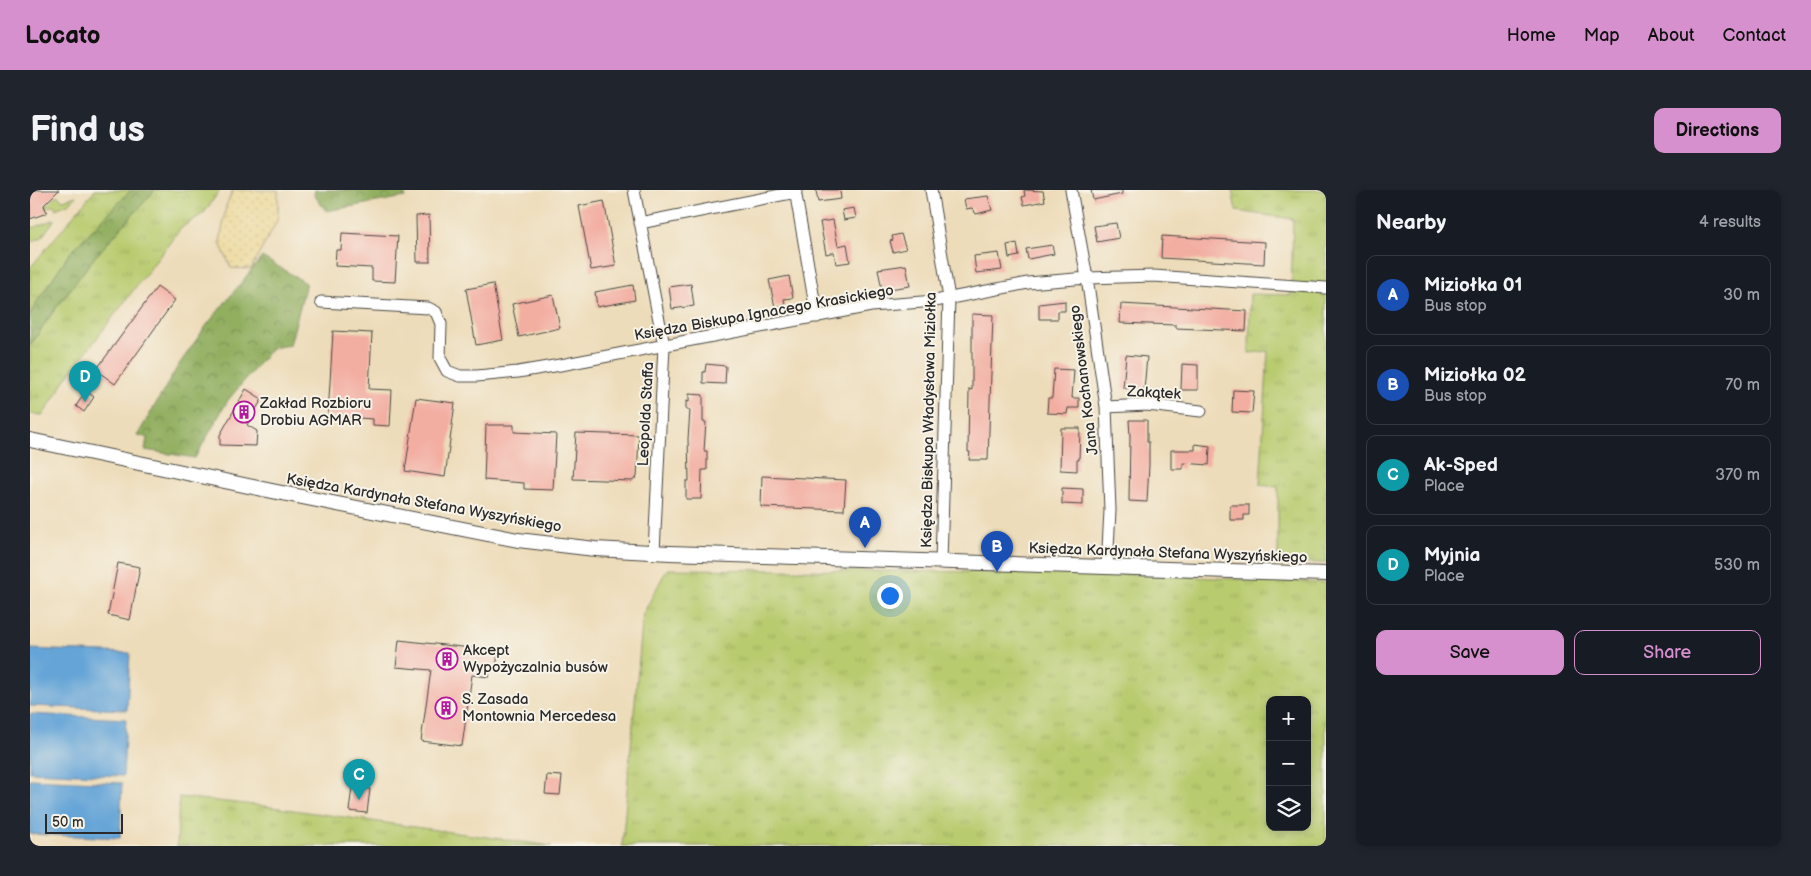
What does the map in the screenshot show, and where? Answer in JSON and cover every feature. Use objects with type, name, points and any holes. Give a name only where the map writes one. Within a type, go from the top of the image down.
[{"type":"street","name":"Leopolda Staffa","points":[[634,190],[664,346],[654,552]]},
{"type":"street","name":"Księdza Biskupa Władysława Miziołka","points":[[931,190],[949,298],[941,562]]},
{"type":"street","name":"Jana Kochanowskiego","points":[[1071,190],[1087,278],[1106,407],[1110,510],[1107,568]]},
{"type":"street","points":[[640,223],[795,191],[817,317]]},
{"type":"street","name":"Księdza Biskupa Ignacego Krasickiego","points":[[321,302],[428,308],[436,312],[441,324],[440,358],[446,371],[460,376],[518,372],[871,306],[949,298],[1028,283],[1087,278],[1154,276],[1326,288]]},
{"type":"street","name":"Zakątek","points":[[1106,407],[1147,405],[1202,411]]},
{"type":"street","name":"Księdza Kardynała Stefana Wyszyńskiego","points":[[30,440],[518,540],[586,548],[1107,568],[1326,574]]},
{"type":"green space","points":[[95,190],[131,190],[69,254],[30,315],[30,268]]},
{"type":"green space","points":[[131,190],[155,190],[94,258],[30,346],[30,315],[36,303],[69,254]]},
{"type":"green space","points":[[155,190],[220,190],[204,213],[181,228],[67,377],[43,415],[30,414],[30,346],[94,258]]},
{"type":"green space","points":[[315,190],[404,190],[405,197],[326,211],[314,195]]},
{"type":"green space","points":[[1232,190],[1326,190],[1326,563],[1278,562],[1278,487],[1260,485],[1268,351],[1249,353],[1250,294],[1291,295],[1293,219],[1236,211]]},
{"type":"green space","points":[[57,195],[63,200],[76,196],[70,203],[56,209],[54,205],[42,210]]},
{"type":"green space","points":[[55,219],[41,238],[30,242],[30,225],[34,228]]},
{"type":"green space","points":[[262,257],[306,283],[290,345],[272,348],[228,400],[195,458],[145,450],[147,437],[137,436],[178,366],[206,326]]},
{"type":"green space","points":[[667,569],[1108,573],[1326,583],[1326,846],[622,846],[643,614]]},
{"type":"green space","points":[[179,797],[264,806],[551,846],[177,846]]},
{"type":"sand","points":[[233,190],[278,190],[278,219],[251,269],[231,268],[220,243],[226,206]]},
{"type":"water","points":[[30,649],[130,653],[127,710],[30,706]]},
{"type":"water","points":[[30,714],[126,719],[123,776],[30,772]]},
{"type":"water","points":[[30,779],[122,783],[120,838],[30,834]]},
{"type":"building","points":[[30,190],[59,190],[44,205],[47,213],[30,219]]},
{"type":"building","points":[[816,190],[840,190],[841,199],[818,202]]},
{"type":"building","points":[[1024,190],[1043,191],[1045,201],[1024,205],[1022,197],[1025,196]]},
{"type":"building","points":[[1091,190],[1122,190],[1122,194],[1093,200]]},
{"type":"building","points":[[988,196],[992,210],[976,214],[972,208],[966,209],[964,199]]},
{"type":"building","points":[[604,201],[616,266],[591,270],[579,206]]},
{"type":"building","points":[[854,208],[856,218],[844,220],[842,210]]},
{"type":"building","points":[[429,215],[430,262],[417,262],[416,216]]},
{"type":"building","points":[[833,220],[838,246],[847,244],[850,262],[836,264],[834,252],[826,254],[820,222]]},
{"type":"building","points":[[1116,223],[1119,238],[1097,242],[1094,226]]},
{"type":"building","points":[[342,233],[398,236],[395,282],[372,281],[372,268],[335,266],[336,250],[341,250]]},
{"type":"building","points":[[901,234],[906,249],[893,252],[890,241],[893,240],[892,236]]},
{"type":"building","points":[[1162,236],[1265,242],[1264,264],[1161,258]]},
{"type":"building","points":[[1017,243],[1019,256],[1009,258],[1007,245]]},
{"type":"building","points":[[1052,245],[1054,254],[1028,259],[1026,249]]},
{"type":"building","points":[[999,253],[1002,270],[976,273],[974,256]]},
{"type":"building","points":[[906,265],[910,286],[882,290],[878,269]]},
{"type":"building","points":[[789,276],[793,298],[784,299],[785,305],[775,307],[769,280]]},
{"type":"building","points":[[493,284],[503,340],[476,345],[466,289]]},
{"type":"building","points":[[691,284],[694,306],[672,309],[669,287]]},
{"type":"building","points":[[633,285],[635,300],[597,307],[595,292]]},
{"type":"building","points":[[157,287],[175,300],[115,384],[96,370]]},
{"type":"building","points":[[553,295],[560,328],[519,337],[512,304]]},
{"type":"building","points":[[1065,301],[1065,311],[1058,311],[1058,319],[1039,319],[1039,304]]},
{"type":"building","points":[[1121,304],[1247,311],[1246,331],[1176,328],[1176,325],[1120,323]]},
{"type":"building","points":[[972,314],[993,315],[988,460],[969,460],[970,452],[968,452],[969,389],[972,390]]},
{"type":"building","points":[[333,331],[372,333],[369,389],[392,390],[390,426],[373,425],[373,419],[328,416]]},
{"type":"building","points":[[1126,355],[1147,357],[1144,390],[1123,388]]},
{"type":"building","points":[[706,364],[726,366],[725,384],[703,383],[703,372],[705,372]]},
{"type":"building","points":[[1182,364],[1198,365],[1198,390],[1181,390]]},
{"type":"building","points":[[1054,369],[1074,370],[1072,398],[1079,398],[1079,408],[1068,408],[1067,414],[1047,413],[1048,398],[1052,398]]},
{"type":"building","name":"Zakład Rozbioru Drobiu AGMAR","points":[[246,389],[262,399],[247,425],[257,431],[256,446],[220,445],[220,435]]},
{"type":"building","points":[[1233,390],[1254,391],[1252,413],[1232,412]]},
{"type":"building","points":[[86,391],[94,397],[84,412],[76,406]]},
{"type":"building","points":[[689,394],[703,395],[703,422],[706,422],[704,451],[707,451],[707,470],[702,470],[701,499],[686,499],[686,481],[689,481],[688,439],[690,410],[686,410],[686,401],[689,402]]},
{"type":"building","points":[[416,398],[455,403],[445,477],[405,471]]},
{"type":"building","points":[[1129,420],[1147,420],[1149,465],[1147,502],[1129,501]]},
{"type":"building","points":[[486,425],[514,425],[514,432],[556,434],[553,490],[524,489],[524,483],[484,480]]},
{"type":"building","points":[[1061,428],[1080,428],[1077,471],[1060,470]]},
{"type":"building","points":[[576,433],[639,435],[637,477],[632,481],[573,479]]},
{"type":"building","points":[[1195,444],[1210,446],[1209,465],[1183,463],[1183,469],[1171,469],[1171,450],[1195,450]]},
{"type":"building","points":[[762,476],[846,480],[844,510],[761,507]]},
{"type":"building","points":[[1062,488],[1083,489],[1083,505],[1062,504]]},
{"type":"building","points":[[1230,505],[1249,505],[1249,515],[1244,515],[1244,520],[1230,520]]},
{"type":"building","points":[[118,563],[140,567],[130,620],[108,615]]},
{"type":"building","points":[[399,640],[498,651],[496,670],[490,670],[489,677],[472,675],[462,746],[421,741],[431,670],[396,667]]},
{"type":"building","points":[[547,775],[562,776],[560,795],[545,794]]},
{"type":"building","points":[[352,787],[370,789],[367,813],[349,811]]},
{"type":"place","name":"Myjnia","points":[[85,402]]},
{"type":"place","name":"Zakład Rozbioru Drobiu AGMAR","points":[[244,412]]},
{"type":"place","name":"Miziołka 01","points":[[865,548]]},
{"type":"place","name":"Miziołka 02","points":[[997,572]]},
{"type":"place","name":"Akcept Wypożyczalnia busów","points":[[447,659]]},
{"type":"place","name":"S. Zasada Montownia Mercedesa","points":[[446,708]]},
{"type":"place","name":"Ak-Sped","points":[[359,800]]}]
